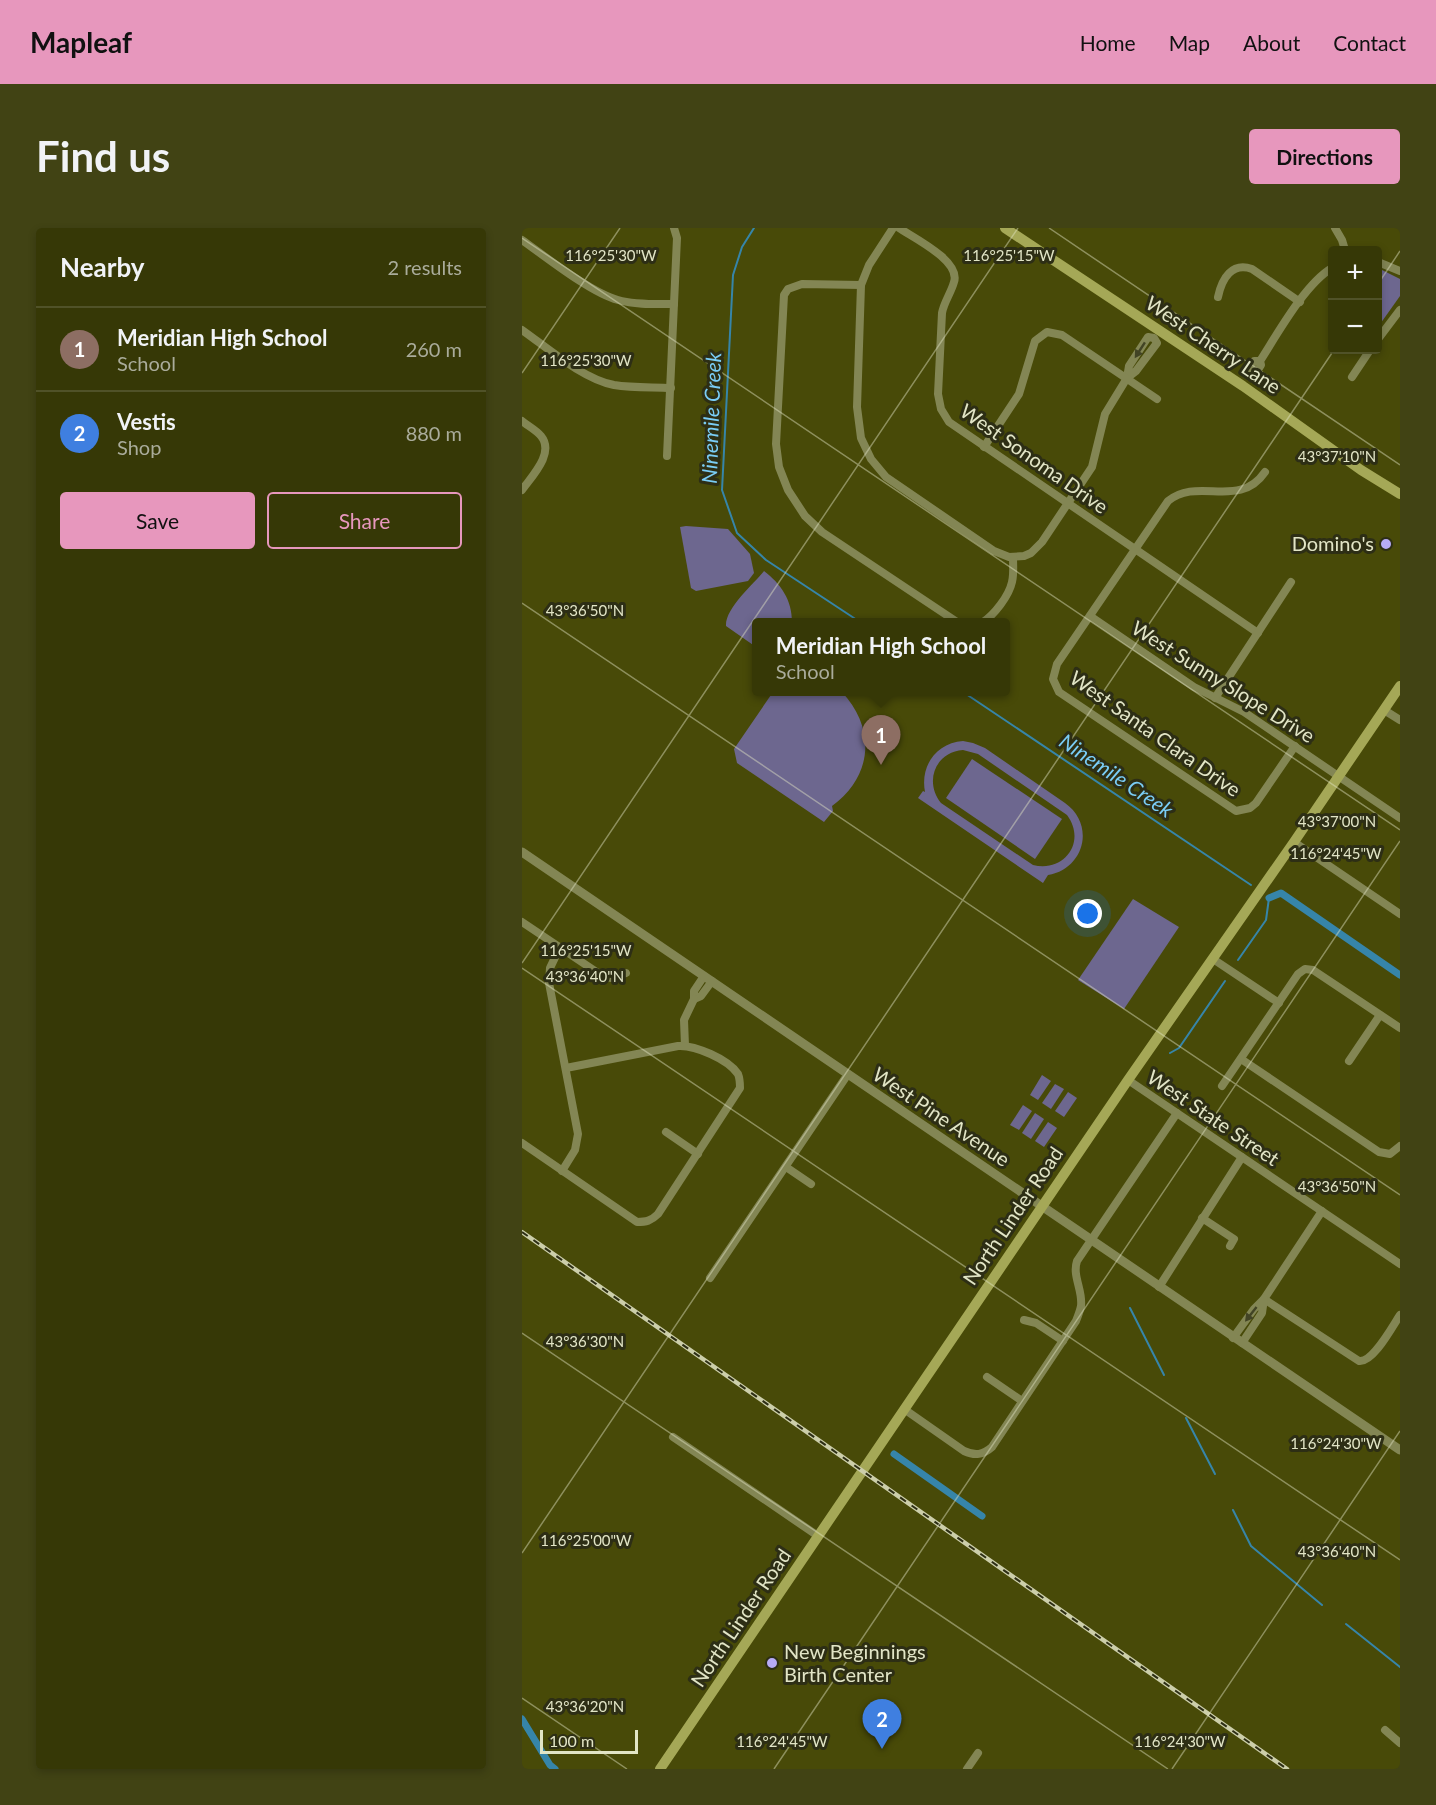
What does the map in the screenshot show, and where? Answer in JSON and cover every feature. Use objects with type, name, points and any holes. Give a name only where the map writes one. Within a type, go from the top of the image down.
[{"type":"main road","name":"West Cherry Lane","points":[[1005,228],[1157,334],[1243,386],[1361,470],[1400,494]]},
{"type":"main road","name":"North Linder Road","points":[[660,1769],[1041,1207],[1400,686]]},
{"type":"street","points":[[667,456],[677,238],[674,228]]},
{"type":"street","points":[[893,228],[869,265],[861,285],[857,415],[859,430],[867,452],[892,482],[994,551],[1013,557],[1024,556],[1037,548],[1092,467],[1105,414],[1126,378],[1136,371],[1157,343],[1157,334]]},
{"type":"street","name":"West Sonoma Drive","points":[[898,228],[947,261],[955,273],[955,281],[943,306],[942,314],[939,402],[949,422],[1258,633]]},
{"type":"street","points":[[1335,228],[1344,246]]},
{"type":"street","points":[[522,240],[596,290],[612,298],[634,303],[674,304]]},
{"type":"street","points":[[1382,264],[1400,271]]},
{"type":"street","points":[[1218,297],[1221,283],[1231,271],[1238,267],[1245,267],[1252,269],[1300,302]]},
{"type":"street","points":[[1243,386],[1250,377],[1246,374],[1254,361],[1260,361],[1300,302],[1316,281],[1328,271]]},
{"type":"street","points":[[861,285],[802,284],[788,289],[784,295],[776,437],[779,467],[795,504],[816,527],[951,618]]},
{"type":"street","points":[[1382,333],[1400,310]]},
{"type":"street","points":[[522,330],[583,372],[604,382],[623,386],[671,388]]},
{"type":"street","points":[[984,447],[1019,394],[1035,341],[1047,332],[1062,335],[1157,399]]},
{"type":"street","points":[[1352,377],[1367,354]]},
{"type":"street","points":[[522,421],[538,432],[546,443],[544,458],[522,490]]},
{"type":"street","points":[[1090,616],[1168,501],[1174,496],[1188,491],[1220,493],[1249,488],[1256,484],[1265,472]]},
{"type":"street","points":[[988,618],[994,613],[1010,589],[1013,557]]},
{"type":"street","points":[[1215,698],[1291,582]]},
{"type":"street","name":"West Santa Clara Drive","points":[[1090,616],[1057,664],[1053,679],[1059,692],[1229,808],[1243,811],[1256,803],[1294,746]]},
{"type":"street","name":"West Sunny Slope Drive","points":[[1090,616],[1194,687],[1244,712],[1400,818]]},
{"type":"street","points":[[1384,710],[1400,720]]},
{"type":"street","points":[[1294,842],[1400,915]]},
{"type":"street","name":"West Pine Avenue","points":[[522,852],[1400,1450]]},
{"type":"street","points":[[522,922],[604,977],[612,978],[626,973]]},
{"type":"street","points":[[560,947],[552,960],[549,975],[578,1134],[575,1149],[562,1170]]},
{"type":"street","points":[[1213,959],[1279,1003]]},
{"type":"street","points":[[1222,1086],[1298,974],[1305,969],[1313,970],[1400,1028]]},
{"type":"street","points":[[685,1046],[684,1020],[694,999],[694,991],[708,979]]},
{"type":"street","points":[[1349,1061],[1380,1015]]},
{"type":"street","points":[[522,1143],[637,1222],[645,1222],[658,1214],[737,1095],[740,1080],[733,1069],[708,1052],[694,1046],[566,1068]]},
{"type":"street","points":[[1241,1059],[1379,1152],[1390,1154],[1400,1146]]},
{"type":"street","points":[[710,1278],[848,1074]]},
{"type":"street","name":"West State Street","points":[[1128,1080],[1400,1264]]},
{"type":"street","points":[[904,1409],[964,1452],[979,1455],[992,1446],[1076,1321],[1081,1307],[1080,1293],[1070,1269],[1177,1113]]},
{"type":"street","points":[[666,1132],[698,1154]]},
{"type":"street","points":[[1159,1287],[1242,1157]]},
{"type":"street","points":[[786,1167],[811,1184]]},
{"type":"street","points":[[1238,1340],[1322,1211]]},
{"type":"street","points":[[1202,1218],[1234,1239],[1230,1246]]},
{"type":"street","points":[[1264,1299],[1354,1359],[1364,1362],[1372,1356],[1400,1315]]},
{"type":"street","points":[[1024,1320],[1036,1323],[1063,1341]]},
{"type":"street","points":[[987,1377],[1022,1401]]},
{"type":"street","points":[[673,1437],[818,1536]]},
{"type":"street","points":[[1385,1730],[1400,1743]]},
{"type":"street","points":[[967,1769],[978,1753]]},
{"type":"shaded area","points":[[1382,270],[1400,279],[1400,296],[1382,321]]},
{"type":"shaded area","points":[[680,527],[728,529],[750,554],[754,573],[748,581],[696,591],[691,588]]},
{"type":"shaded area","points":[[764,571],[776,581],[784,593],[788,600],[792,618],[752,618],[752,644],[726,626],[730,612]]},
{"type":"shaded area","points":[[770,696],[845,696],[861,721],[865,736],[862,767],[856,781],[832,806],[833,811],[824,822],[737,763],[734,749]]},
{"type":"shaded area","points":[[963,741],[985,748],[1075,812],[1083,834],[1082,845],[1070,864],[1048,875],[1043,883],[918,798],[923,791],[925,792],[925,773],[932,758],[945,746]],"holes":[[[963,750],[978,754],[1067,815],[1073,825],[1074,835],[1073,845],[1063,860],[1044,866],[1033,865],[941,803],[933,786],[935,769],[939,762],[953,752]]]},
{"type":"shaded area","points":[[972,759],[1062,819],[1035,859],[946,798]]},
{"type":"shaded area","points":[[1133,899],[1179,927],[1124,1009],[1078,980]]},
{"type":"shaded area","points":[[1042,1075],[1051,1081],[1038,1100],[1030,1095]]},
{"type":"shaded area","points":[[1055,1084],[1064,1089],[1051,1109],[1042,1103]]},
{"type":"shaded area","points":[[1068,1092],[1077,1098],[1064,1117],[1055,1111]]},
{"type":"shaded area","points":[[1023,1105],[1032,1111],[1019,1130],[1010,1125]]},
{"type":"shaded area","points":[[1035,1113],[1044,1119],[1031,1139],[1022,1133]]},
{"type":"shaded area","points":[[1048,1122],[1057,1128],[1044,1147],[1035,1141]]},
{"type":"waterway","name":"Ninemile Creek","points":[[754,228],[742,247],[733,275],[722,490],[737,533],[766,560],[854,618]]},
{"type":"waterway","name":"Ninemile Creek","points":[[969,696],[1251,885]]},
{"type":"waterway","points":[[1269,898],[1281,893],[1400,975]]},
{"type":"waterway","name":"Ninemile Creek","points":[[1238,960],[1266,920],[1269,898]]},
{"type":"waterway","name":"Ninemile Creek","points":[[1170,1053],[1179,1048],[1225,981]]},
{"type":"waterway","name":"Ninemile Creek","points":[[1130,1308],[1164,1375]]},
{"type":"waterway","name":"Ninemile Creek","points":[[1186,1418],[1215,1474]]},
{"type":"waterway","points":[[894,1454],[982,1516]]},
{"type":"waterway","name":"Ninemile Creek","points":[[1233,1510],[1251,1546],[1322,1605]]},
{"type":"waterway","name":"Ninemile Creek","points":[[1346,1624],[1400,1667]]},
{"type":"waterway","points":[[522,1719],[550,1765],[555,1769]]},
{"type":"railway","points":[[522,1232],[1287,1769]]},
{"type":"place","name":"Domino's","points":[[1386,544]]},
{"type":"place","name":"Meridian High School","points":[[881,765]]},
{"type":"place","name":"New Beginnings Birth Center","points":[[772,1663]]},
{"type":"place","name":"Vestis","points":[[882,1749]]}]
